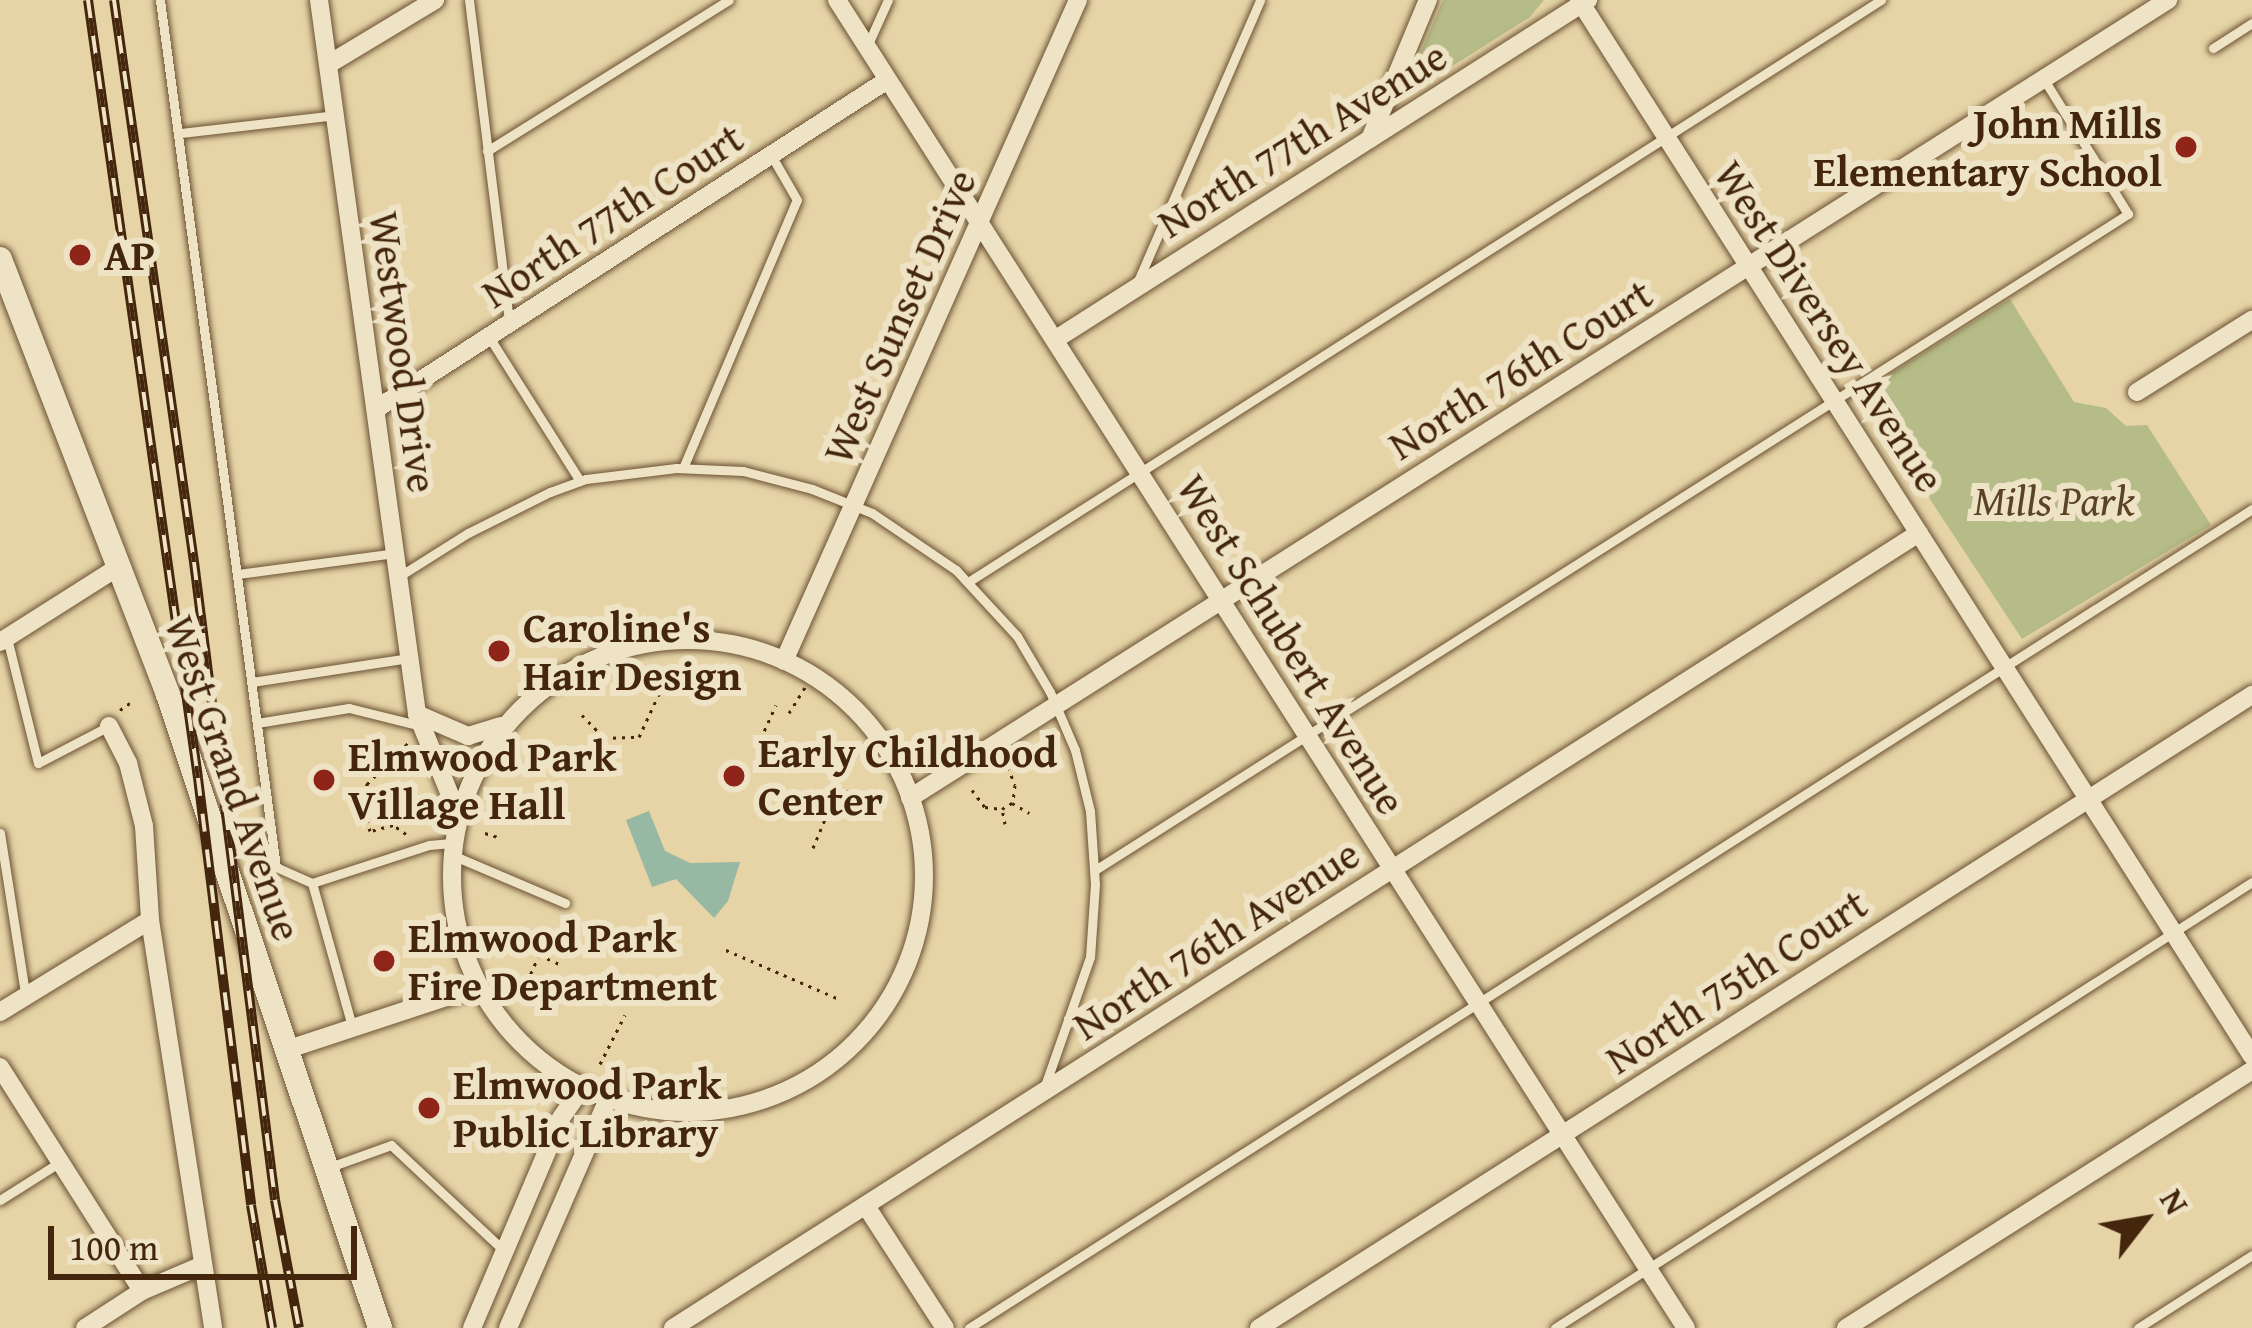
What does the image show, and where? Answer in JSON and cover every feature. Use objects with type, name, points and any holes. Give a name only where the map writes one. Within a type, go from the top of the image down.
[{"type":"main road","name":"West Grand Avenue","points":[[1,264],[198,778],[326,1169],[383,1325]]},
{"type":"street","name":"Westwood Drive","points":[[319,0],[416,727],[459,817]]},
{"type":"street","points":[[329,64],[435,0]]},
{"type":"street","name":"West Schubert Avenue","points":[[837,0],[1686,1328]]},
{"type":"street","name":"West Sunset Drive","points":[[784,661],[1078,0]]},
{"type":"street","points":[[1370,139],[1428,0]]},
{"type":"street","name":"North 76th Court","points":[[910,798],[2168,0]]},
{"type":"street","name":"North 77th Avenue","points":[[1056,339],[1583,1]]},
{"type":"street","name":"West Diversey Avenue","points":[[1583,1],[2252,1056]]},
{"type":"street","name":"North 77th Court","points":[[376,410],[886,81]]},
{"type":"street","points":[[2138,392],[2252,320]]},
{"type":"street","name":"North 76th Avenue","points":[[673,1328],[1919,533]]},
{"type":"street","points":[[3,640],[118,567]]},
{"type":"street","points":[[709,641],[784,661],[857,712],[886,748],[910,798],[923,864],[917,932],[892,995],[854,1045],[794,1088],[741,1107],[667,1112],[608,1099],[583,1088],[515,1038],[479,986],[455,915],[453,849],[459,817],[505,730],[568,672],[646,644],[709,641]]},
{"type":"street","name":"North 75th Court","points":[[1259,1328],[2252,694]]},
{"type":"street","points":[[109,726],[128,763],[144,826],[150,920],[213,1328]]},
{"type":"street","points":[[416,727],[468,736],[505,730]]},
{"type":"street","points":[[0,1012],[150,920]]},
{"type":"street","points":[[286,1049],[479,986]]},
{"type":"street","points":[[0,1067],[142,1291]]},
{"type":"street","points":[[1846,1328],[2252,1070]]},
{"type":"street","points":[[472,1328],[561,1118],[583,1088]]},
{"type":"street","points":[[508,1328],[608,1099]]},
{"type":"street","points":[[866,1206],[945,1328]]},
{"type":"street","points":[[85,1328],[142,1291],[203,1265]]},
{"type":"lane","points":[[160,0],[182,134],[276,867],[312,884],[429,844],[453,849],[565,903]]},
{"type":"lane","points":[[469,0],[509,324]]},
{"type":"lane","points":[[488,151],[729,0]]},
{"type":"lane","points":[[866,48],[888,0]]},
{"type":"lane","points":[[1135,289],[1260,0]]},
{"type":"lane","points":[[968,582],[1880,0]]},
{"type":"lane","points":[[2213,48],[2252,23]]},
{"type":"lane","points":[[1095,870],[2128,214],[2044,79]]},
{"type":"lane","points":[[182,134],[336,115]]},
{"type":"lane","points":[[683,468],[797,200],[771,155]]},
{"type":"lane","points":[[489,337],[580,481]]},
{"type":"lane","points":[[398,577],[479,527],[580,481],[683,468],[756,473],[855,504],[922,543],[968,582],[1026,650],[1056,707],[1085,787],[1095,870],[1087,974],[1042,1093]]},
{"type":"lane","points":[[969,1328],[2252,509]]},
{"type":"lane","points":[[238,574],[395,553]]},
{"type":"lane","points":[[3,640],[38,763],[109,726]]},
{"type":"lane","points":[[252,682],[410,658]]},
{"type":"lane","points":[[257,723],[349,708],[416,727]]},
{"type":"lane","points":[[0,833],[26,997]]},
{"type":"lane","points":[[1555,1328],[2252,882]]},
{"type":"lane","points":[[312,884],[353,1028]]},
{"type":"lane","points":[[326,1169],[391,1145],[506,1253]]},
{"type":"lane","points":[[0,1200],[60,1162]]},
{"type":"lane","points":[[2138,1328],[2252,1255]]},
{"type":"path","points":[[789,713],[807,684]]},
{"type":"path","points":[[581,715],[604,738],[639,737],[663,685]]},
{"type":"path","points":[[757,747],[776,705]]},
{"type":"path","points":[[409,836],[393,825],[370,831],[362,802],[367,784],[416,727]]},
{"type":"path","points":[[505,730],[538,754]]},
{"type":"path","points":[[972,790],[985,807],[1003,809],[1012,802],[1015,785],[1008,767]]},
{"type":"path","points":[[813,848],[838,788],[882,804]]},
{"type":"path","points":[[1012,802],[1029,813]]},
{"type":"path","points":[[1003,809],[1005,824]]},
{"type":"path","points":[[485,833],[498,837]]},
{"type":"path","points":[[726,950],[837,998]]},
{"type":"path","points":[[527,982],[539,955],[559,964]]},
{"type":"path","points":[[600,1064],[625,1015]]},
{"type":"green space","points":[[1443,0],[1544,0],[1530,17],[1427,82],[1418,78],[1415,66]]},
{"type":"green space","name":"Mills Park","points":[[2010,299],[2074,402],[2106,408],[2126,426],[2147,425],[2211,525],[2022,639],[1860,393]]},
{"type":"shaded area","points":[[649,811],[665,851],[690,863],[740,862],[728,901],[714,918],[676,879],[652,887],[626,820]]},
{"type":"railway","points":[[88,0],[198,778],[251,1205],[272,1328]]},
{"type":"railway","points":[[114,0],[194,562],[275,1200],[299,1328]]},
{"type":"place","name":"John Mills Elementary School","points":[[2186,147]]},
{"type":"place","name":"AP","points":[[80,255]]},
{"type":"place","name":"Caroline's Hair Design","points":[[499,651]]},
{"type":"place","name":"Early Childhood Center","points":[[734,776]]},
{"type":"place","name":"Elmwood Park Village Hall","points":[[324,780]]},
{"type":"place","name":"Elmwood Park Fire Department","points":[[384,961]]},
{"type":"place","name":"Elmwood Park Public Library","points":[[429,1108]]}]
